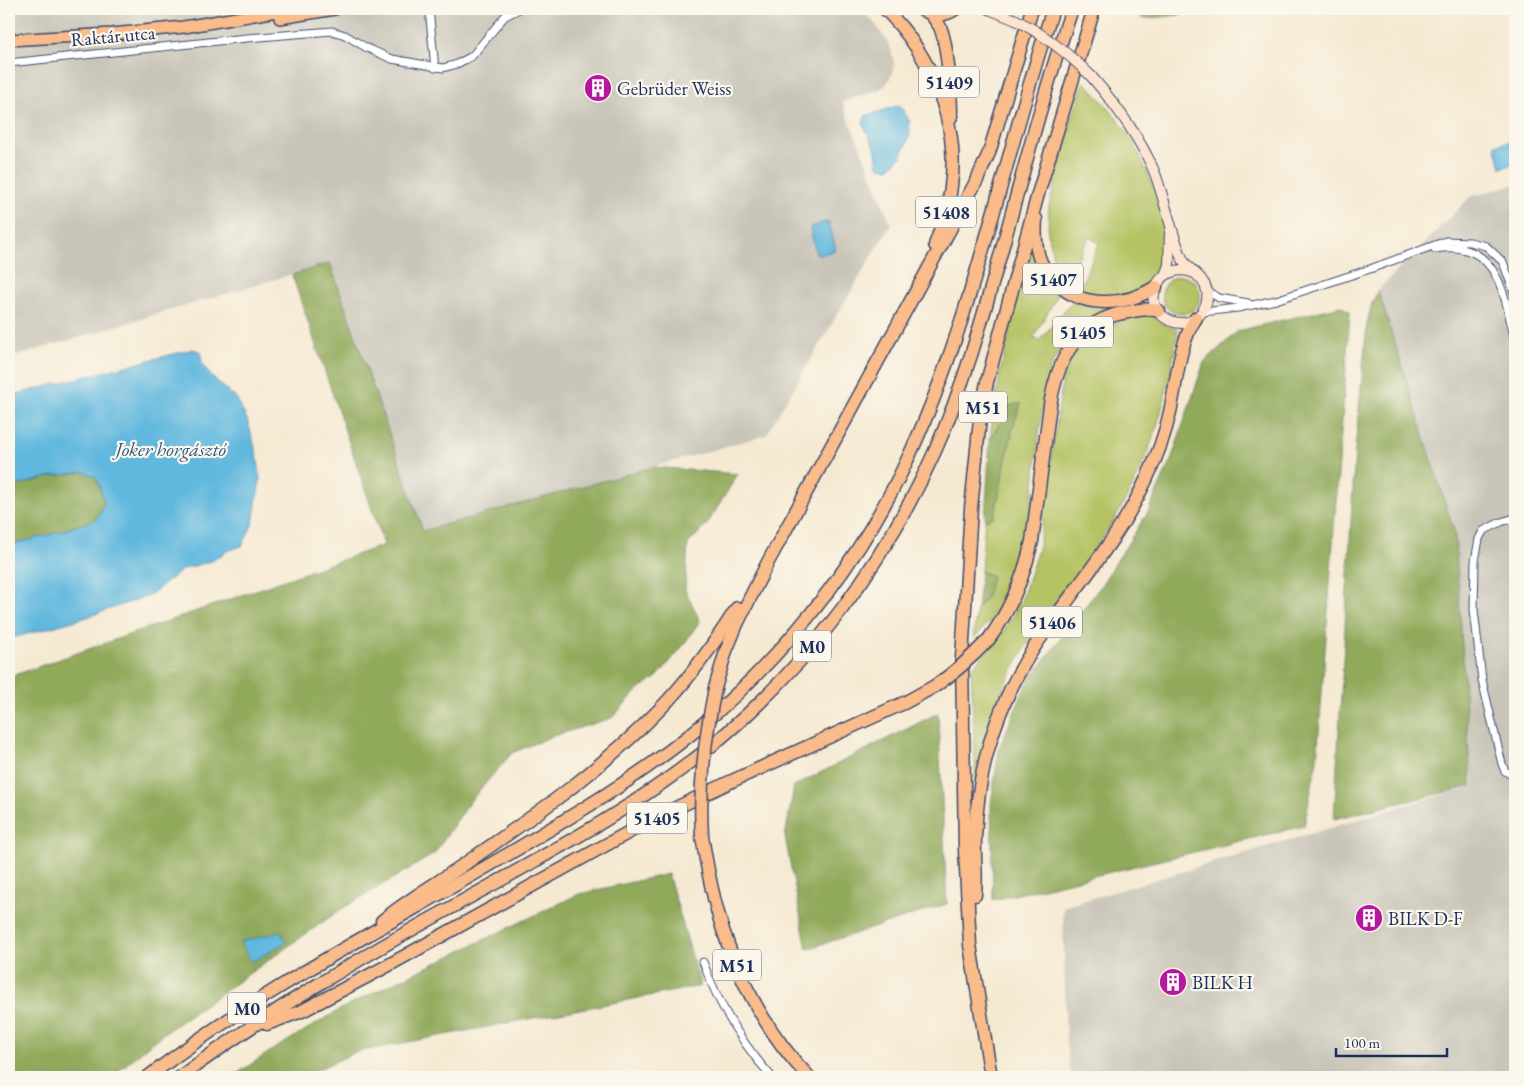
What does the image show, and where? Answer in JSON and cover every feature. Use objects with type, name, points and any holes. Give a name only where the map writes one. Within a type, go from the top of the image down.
[{"type":"highway","name":"51408","points":[[885,9],[908,35],[922,56],[939,92],[951,137],[952,186],[946,212],[922,283]]},
{"type":"highway","points":[[350,946],[396,909],[465,864],[536,814],[614,753],[660,709],[700,662],[768,562],[964,207],[989,153],[1032,9]]},
{"type":"highway","name":"M0","points":[[148,1077],[212,1030],[260,999],[487,867],[581,810],[660,757],[701,726],[759,672],[800,626],[864,540],[905,464],[937,389],[975,276],[1053,9]]},
{"type":"highway","name":"M0","points":[[180,1077],[241,1034],[366,956],[592,828],[639,798],[716,742],[785,677],[815,643],[866,575],[901,521],[946,426],[983,318],[1035,129],[1072,9]]},
{"type":"highway","points":[[1038,194],[1094,9]]},
{"type":"highway","name":"51409","points":[[926,12],[940,28],[944,41],[951,100],[951,137]]},
{"type":"highway","name":"51407","points":[[1038,194],[1035,235],[1039,259],[1059,286],[1079,298],[1095,302],[1136,298],[1156,287]]},
{"type":"highway","name":"M51","points":[[991,1077],[970,945],[965,850],[962,658],[971,508],[980,419],[986,382],[1038,194]]},
{"type":"highway","name":"51405","points":[[241,1034],[302,1011],[651,820],[906,702],[935,686],[966,663],[989,639],[1000,624],[1020,585],[1028,562],[1050,405],[1062,358],[1080,335],[1107,317],[1150,308],[1159,311]]},
{"type":"highway","name":"51406","points":[[970,945],[976,890],[975,839],[978,798],[987,754],[996,725],[1034,647],[1132,509],[1147,478],[1170,414],[1179,364],[1189,329],[1199,315]]},
{"type":"highway","name":"M51","points":[[768,562],[737,624],[726,651],[715,688],[702,764],[702,836],[709,879],[720,922],[743,980],[778,1038],[798,1066],[809,1077]]},
{"type":"main road","points":[[208,24],[289,9]]},
{"type":"main road","points":[[9,40],[112,34],[208,24],[249,22],[335,9]]},
{"type":"main road","points":[[926,12],[939,16],[956,9]]},
{"type":"street","points":[[429,9],[435,68]]},
{"type":"street","name":"Raktár utca","points":[[9,63],[247,38],[332,32],[345,35],[367,48],[392,59],[443,68],[457,64],[472,56],[505,16],[519,9]]},
{"type":"street","points":[[989,9],[1016,20]]},
{"type":"street","points":[[1000,9],[1061,48],[1091,76],[1113,101],[1135,134],[1154,172],[1183,260],[1201,279],[1207,291],[1219,298],[1256,304]]},
{"type":"street","points":[[1171,226],[1169,266],[1156,287],[1154,298],[1159,311],[1165,318],[1176,323],[1189,322],[1199,315],[1276,300],[1446,241],[1470,242],[1486,246],[1503,262],[1515,295]]},
{"type":"street","points":[[1417,252],[1445,247],[1467,249],[1480,255],[1495,271],[1502,286],[1515,341]]},
{"type":"street","points":[[1165,275],[1178,270],[1194,273]]},
{"type":"street","name":"51406","points":[[1199,315],[1207,302],[1207,291]]},
{"type":"street","points":[[1515,519],[1486,528],[1479,539],[1475,561],[1474,610],[1482,680],[1502,764],[1504,771],[1515,776]]},
{"type":"street","points":[[702,962],[711,986],[730,1021],[753,1056],[772,1077]]},
{"type":"shaded area","points":[[9,9],[857,9],[873,21],[890,46],[894,62],[892,74],[886,85],[876,91],[842,102],[891,224],[766,435],[423,532],[330,263],[9,358]]},
{"type":"shaded area","points":[[1515,184],[1515,1077],[1071,1077],[1066,1043],[1063,907],[1471,786],[1455,534],[1378,290],[1470,197]]},
{"type":"green space","points":[[1131,9],[1188,9],[1179,15],[1143,19]]},
{"type":"green space","points":[[1084,81],[1129,135],[1156,193],[1162,214],[1164,245],[1158,275],[1151,284],[1141,290],[1119,296],[1097,294],[1082,289],[1082,283],[1099,243],[1089,237],[1069,276],[1062,274],[1053,257],[1048,233],[1049,206],[1067,134]]},
{"type":"green space","points":[[1033,241],[1060,291],[1033,338],[1040,340],[1073,300],[1094,308],[1130,305],[1102,313],[1084,322],[1078,327],[1053,362],[1048,377],[1043,406],[1030,516],[1018,569],[1008,594],[993,617],[973,638],[977,609],[987,596],[992,576],[981,571],[985,520],[994,517],[1013,427],[1021,404],[1009,406],[990,440],[993,415],[1007,340]]},
{"type":"green space","points":[[330,263],[423,531],[653,467],[738,474],[706,526],[688,544],[685,589],[700,621],[682,647],[657,677],[637,691],[612,718],[550,737],[512,753],[471,800],[434,854],[340,910],[160,1036],[111,1077],[9,1077],[9,677],[384,545],[292,275]]},
{"type":"green space","points":[[1181,276],[1188,277],[1194,282],[1199,288],[1199,302],[1194,308],[1188,313],[1181,314],[1174,313],[1168,308],[1163,302],[1162,295],[1163,288],[1168,282],[1174,277]]},
{"type":"green space","points":[[1378,290],[1455,534],[1471,786],[1334,819],[1355,450],[1367,324],[1372,303]]},
{"type":"green space","points":[[1341,306],[1350,312],[1317,760],[1304,826],[993,900],[991,804],[999,748],[1027,683],[1100,587],[1148,512],[1171,460],[1204,362],[1238,331]]},
{"type":"green space","points":[[1153,314],[1168,327],[1178,329],[1164,401],[1149,447],[1130,493],[1117,515],[1093,552],[1040,624],[1012,672],[986,732],[976,783],[971,669],[1001,635],[1022,599],[1039,546],[1063,377],[1076,348],[1097,331],[1134,317]]},
{"type":"green space","points":[[1021,403],[1013,427],[994,517],[985,520],[990,440],[1009,406]]},
{"type":"green space","points":[[84,472],[96,477],[105,503],[95,520],[49,535],[9,545],[9,488],[52,476]]},
{"type":"green space","points":[[981,571],[992,576],[987,596],[977,609]]},
{"type":"green space","points":[[938,713],[947,904],[807,949],[785,837],[794,786]]},
{"type":"green space","points":[[668,874],[701,986],[356,1052],[301,1077],[232,1077],[274,1049],[348,1005],[579,894]]},
{"type":"water","points":[[900,105],[909,120],[910,135],[901,157],[888,169],[878,166],[875,148],[863,124],[865,116]]},
{"type":"water","points":[[1515,140],[1515,164],[1501,168],[1495,145]]},
{"type":"water","points":[[825,222],[829,223],[836,250],[820,255],[816,253],[810,228]]},
{"type":"water","name":"Joker horgásztó","points":[[193,349],[201,352],[202,364],[211,376],[237,399],[248,422],[258,459],[260,480],[253,523],[242,546],[227,551],[212,561],[183,569],[150,595],[84,618],[9,639],[9,545],[49,535],[95,520],[105,503],[96,477],[84,472],[52,476],[9,488],[9,396]]},
{"type":"water","points":[[281,932],[286,942],[252,962],[240,942]]},
{"type":"place","name":"Gebrüder Weiss","points":[[598,88]]},
{"type":"place","name":"BILK D-F","points":[[1369,918]]},
{"type":"place","name":"BILK H","points":[[1173,982]]}]
